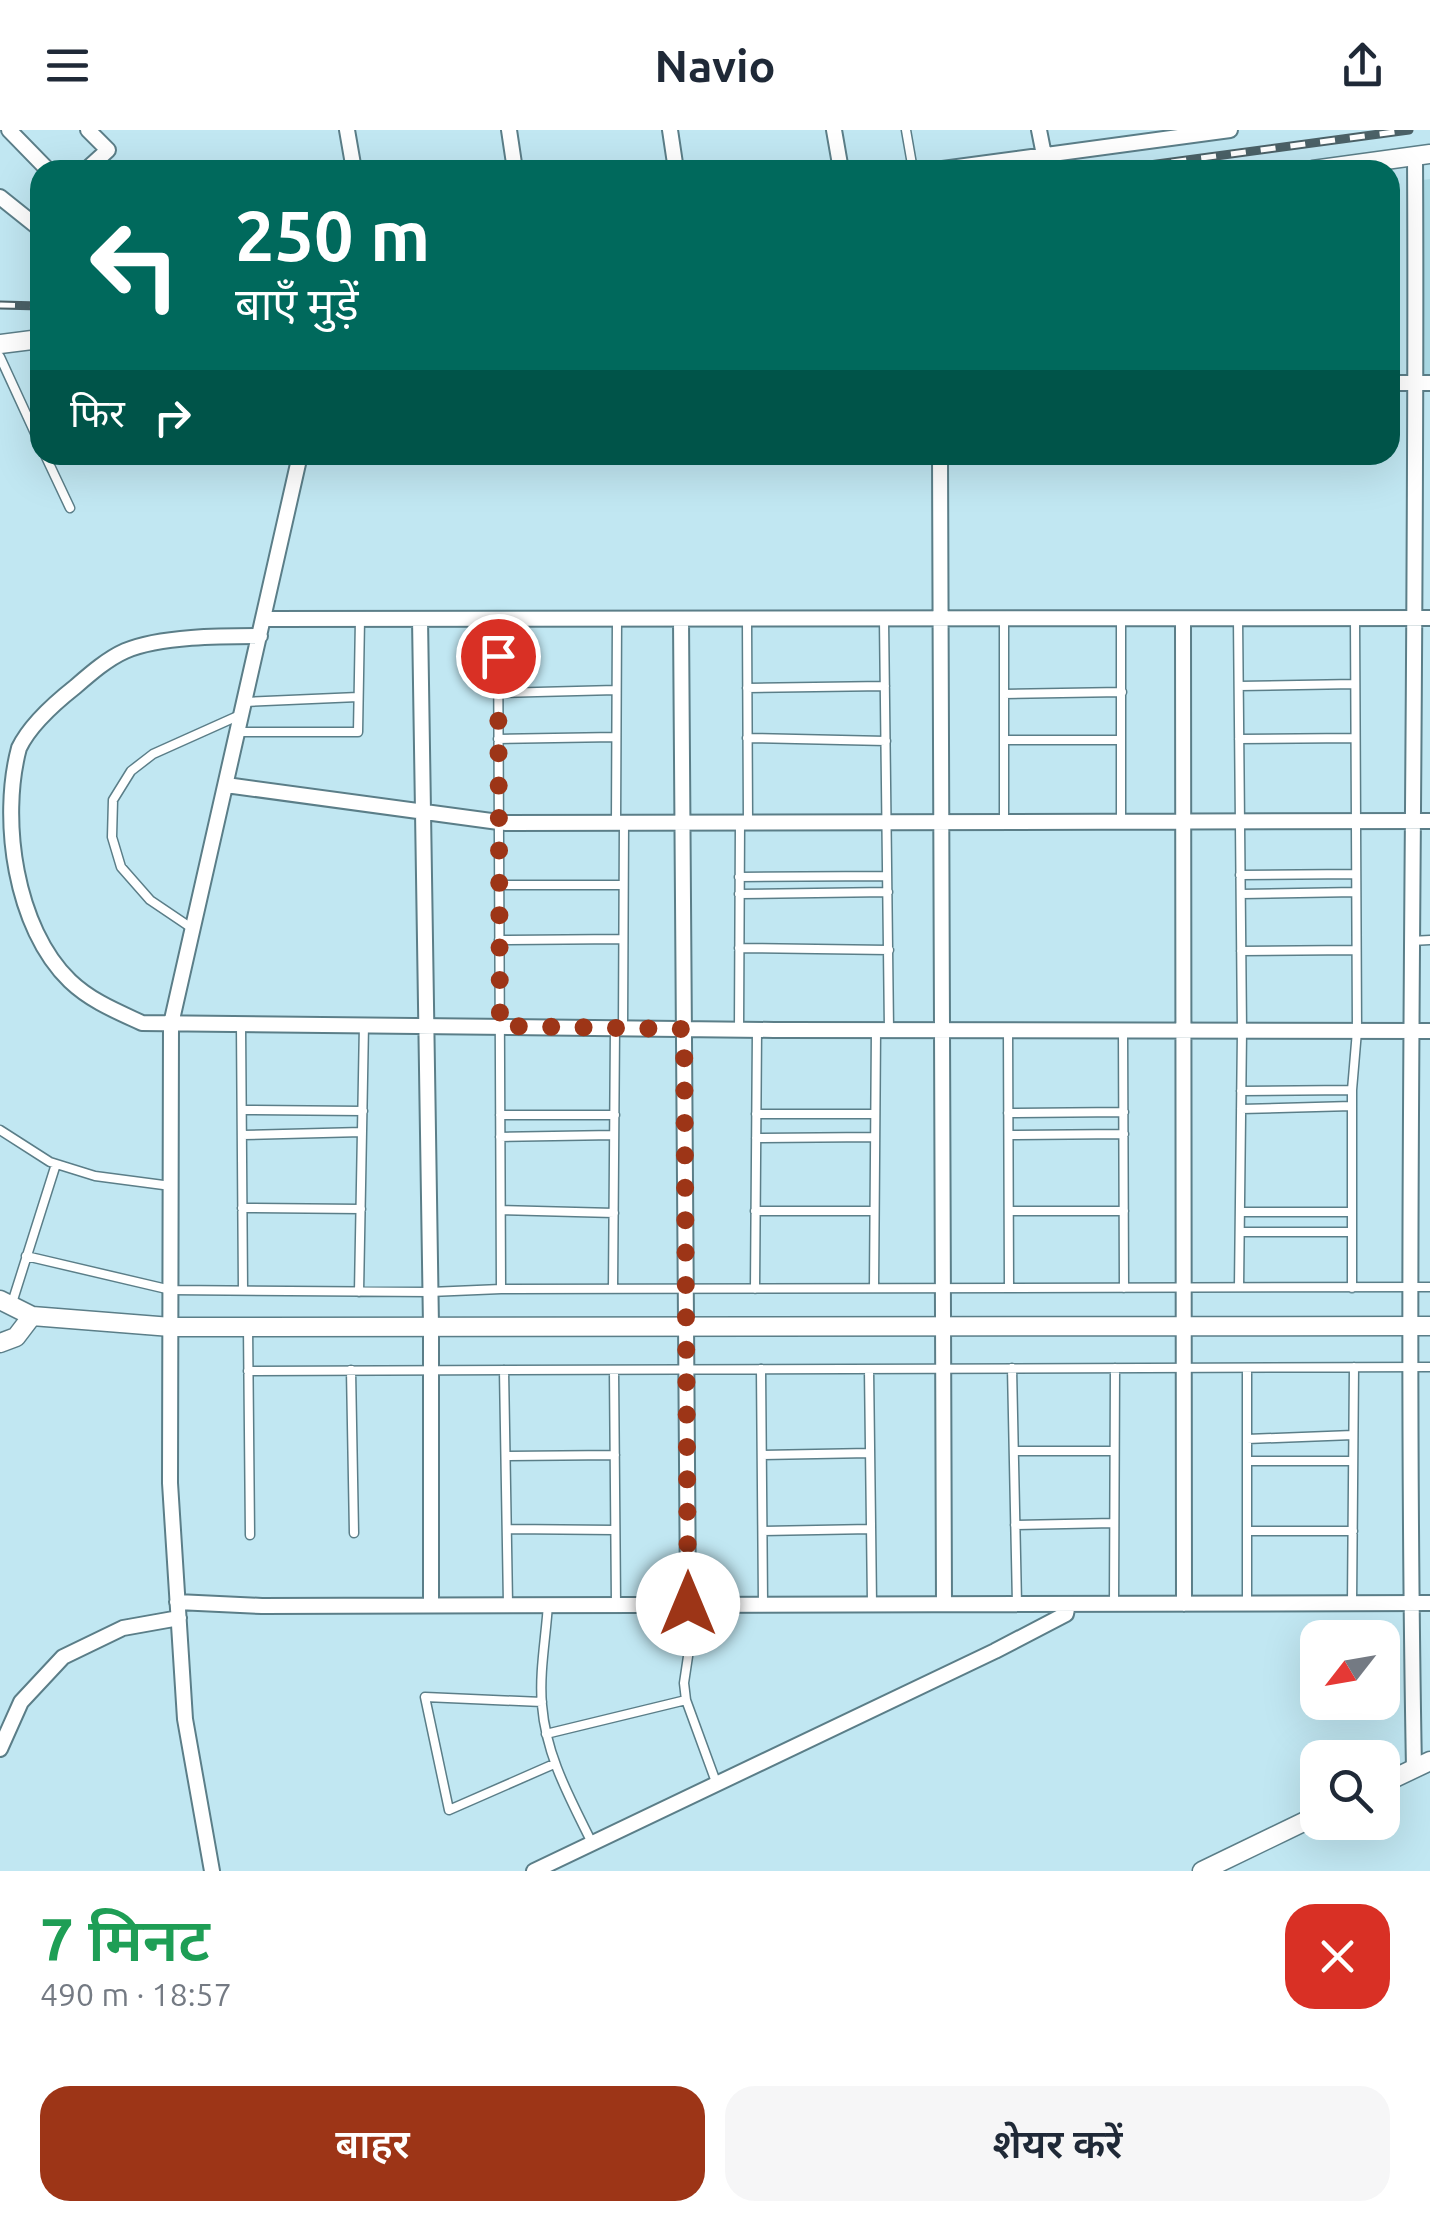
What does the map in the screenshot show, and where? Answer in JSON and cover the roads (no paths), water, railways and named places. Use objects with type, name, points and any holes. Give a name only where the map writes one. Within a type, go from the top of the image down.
[{"type":"street","points":[[10,130],[38,160]]},
{"type":"street","points":[[88,130],[108,150],[97,160]]},
{"type":"street","points":[[347,130],[352,160]]},
{"type":"street","points":[[509,130],[514,160]]},
{"type":"street","points":[[670,130],[674,160]]},
{"type":"street","points":[[834,130],[839,160]]},
{"type":"street","points":[[1040,130],[1044,155]]},
{"type":"street","points":[[1008,160],[1230,130]]},
{"type":"street","points":[[1391,160],[1422,156],[1423,383],[1413,618],[1410,1030],[1411,1603],[1422,1765]]},
{"type":"street","points":[[0,197],[30,216]]},
{"type":"street","points":[[0,344],[30,340]]},
{"type":"street","points":[[212,1871],[186,1719],[170,1482],[171,1024],[298,465]]},
{"type":"street","points":[[940,465],[940,1324],[944,1603]]},
{"type":"street","points":[[264,619],[1430,618]]},
{"type":"street","points":[[420,619],[431,1326],[431,1605]]},
{"type":"street","points":[[682,620],[685,1289],[692,1603]]},
{"type":"street","points":[[1183,620],[1184,1604]]},
{"type":"street","points":[[260,636],[198,636],[126,650],[58,701],[19,747],[8,788],[4,840],[15,891],[44,947],[70,980],[104,1006],[142,1022],[739,1030],[1430,1031]]},
{"type":"street","points":[[226,785],[499,822],[1430,821]]},
{"type":"street","points":[[6,1303],[32,1316],[172,1326],[1430,1326]]},
{"type":"street","points":[[0,1342],[16,1337],[32,1316]]},
{"type":"street","points":[[178,1602],[262,1606],[1430,1603]]},
{"type":"street","points":[[534,1871],[995,1651],[1066,1614],[1068,1604]]},
{"type":"street","points":[[0,1749],[20,1702],[63,1657],[122,1628],[178,1618]]},
{"type":"street","points":[[1202,1871],[1300,1825]]},
{"type":"lane","points":[[906,130],[911,160]]},
{"type":"lane","points":[[0,357],[30,422]]},
{"type":"lane","points":[[50,465],[70,508]]},
{"type":"lane","points":[[238,732],[358,732],[360,619]]},
{"type":"lane","points":[[498,619],[501,1289]]},
{"type":"lane","points":[[614,1289],[614,1135],[624,885],[616,737],[616,619]]},
{"type":"lane","points":[[1238,619],[1242,1030],[1239,1287]]},
{"type":"lane","points":[[1352,1288],[1352,1090],[1357,1031],[1354,619]]},
{"type":"lane","points":[[739,1030],[739,894],[747,738],[746,620]]},
{"type":"lane","points":[[874,1288],[875,1114],[888,950],[884,620]]},
{"type":"lane","points":[[1004,620],[1004,822]]},
{"type":"lane","points":[[1121,823],[1122,620]]},
{"type":"lane","points":[[1238,686],[1355,684]]},
{"type":"lane","points":[[747,688],[885,686]]},
{"type":"lane","points":[[498,692],[616,690]]},
{"type":"lane","points":[[1004,694],[1122,692]]},
{"type":"lane","points":[[193,929],[150,900],[121,866],[112,836],[113,800],[131,771],[153,754],[244,708],[358,697]]},
{"type":"lane","points":[[498,739],[616,737]]},
{"type":"lane","points":[[747,738],[886,740]]},
{"type":"lane","points":[[1239,739],[1355,738]]},
{"type":"lane","points":[[1004,740],[1121,740]]},
{"type":"lane","points":[[1240,875],[1356,874]]},
{"type":"lane","points":[[740,878],[888,876]]},
{"type":"lane","points":[[499,884],[624,885]]},
{"type":"lane","points":[[739,894],[888,892]]},
{"type":"lane","points":[[1240,894],[1356,892]]},
{"type":"lane","points":[[499,940],[623,939]]},
{"type":"lane","points":[[1411,940],[1430,940]]},
{"type":"lane","points":[[739,948],[888,950]]},
{"type":"lane","points":[[1241,951],[1356,950]]},
{"type":"lane","points":[[241,1023],[243,1290]]},
{"type":"lane","points":[[359,1292],[364,1024]]},
{"type":"lane","points":[[755,1288],[756,1030]]},
{"type":"lane","points":[[1008,1030],[1009,1288]]},
{"type":"lane","points":[[1124,1030],[1124,1288]]},
{"type":"lane","points":[[1241,1091],[1352,1090]]},
{"type":"lane","points":[[1241,1109],[1352,1106]]},
{"type":"lane","points":[[242,1110],[363,1111]]},
{"type":"lane","points":[[1008,1113],[1124,1112]]},
{"type":"lane","points":[[756,1114],[875,1114]]},
{"type":"lane","points":[[500,1115],[615,1115]]},
{"type":"lane","points":[[0,1130],[56,1164],[95,1176],[171,1186]]},
{"type":"lane","points":[[242,1134],[362,1132]]},
{"type":"lane","points":[[1008,1135],[1124,1134]]},
{"type":"lane","points":[[500,1138],[614,1135]]},
{"type":"lane","points":[[756,1138],[875,1137]]},
{"type":"lane","points":[[6,1303],[56,1164]]},
{"type":"lane","points":[[242,1208],[361,1209]]},
{"type":"lane","points":[[500,1210],[614,1213]]},
{"type":"lane","points":[[755,1211],[874,1211]]},
{"type":"lane","points":[[1009,1211],[1124,1211]]},
{"type":"lane","points":[[1240,1212],[1352,1212]]},
{"type":"lane","points":[[1240,1232],[1352,1232]]},
{"type":"lane","points":[[26,1256],[171,1290],[1430,1287]]},
{"type":"lane","points":[[248,1326],[250,1536]]},
{"type":"lane","points":[[1352,1603],[1354,1367]]},
{"type":"lane","points":[[248,1371],[1430,1367]]},
{"type":"lane","points":[[1012,1368],[1017,1604]]},
{"type":"lane","points":[[1114,1368],[1114,1604]]},
{"type":"lane","points":[[1247,1368],[1247,1604]]},
{"type":"lane","points":[[761,1369],[763,1603]]},
{"type":"lane","points":[[869,1369],[872,1603]]},
{"type":"lane","points":[[351,1370],[354,1533]]},
{"type":"lane","points":[[504,1370],[508,1604]]},
{"type":"lane","points":[[614,1370],[616,1604]]},
{"type":"lane","points":[[1247,1439],[1353,1435]]},
{"type":"lane","points":[[1014,1451],[1114,1451]]},
{"type":"lane","points":[[762,1455],[870,1453]]},
{"type":"lane","points":[[506,1456],[615,1454]]},
{"type":"lane","points":[[1247,1461],[1353,1461]]},
{"type":"lane","points":[[1016,1525],[1114,1523]]},
{"type":"lane","points":[[507,1529],[615,1530]]},
{"type":"lane","points":[[763,1531],[871,1530]]},
{"type":"lane","points":[[1247,1531],[1352,1532]]},
{"type":"lane","points":[[692,1603],[686,1700],[717,1783]]},
{"type":"lane","points":[[548,1604],[542,1702],[546,1734],[554,1764],[592,1843]]},
{"type":"lane","points":[[542,1702],[425,1697],[449,1810],[554,1764]]},
{"type":"lane","points":[[546,1734],[686,1700]]},
{"type":"railway","points":[[1186,160],[1409,130]]},
{"type":"railway","points":[[0,305],[30,306]]}]
